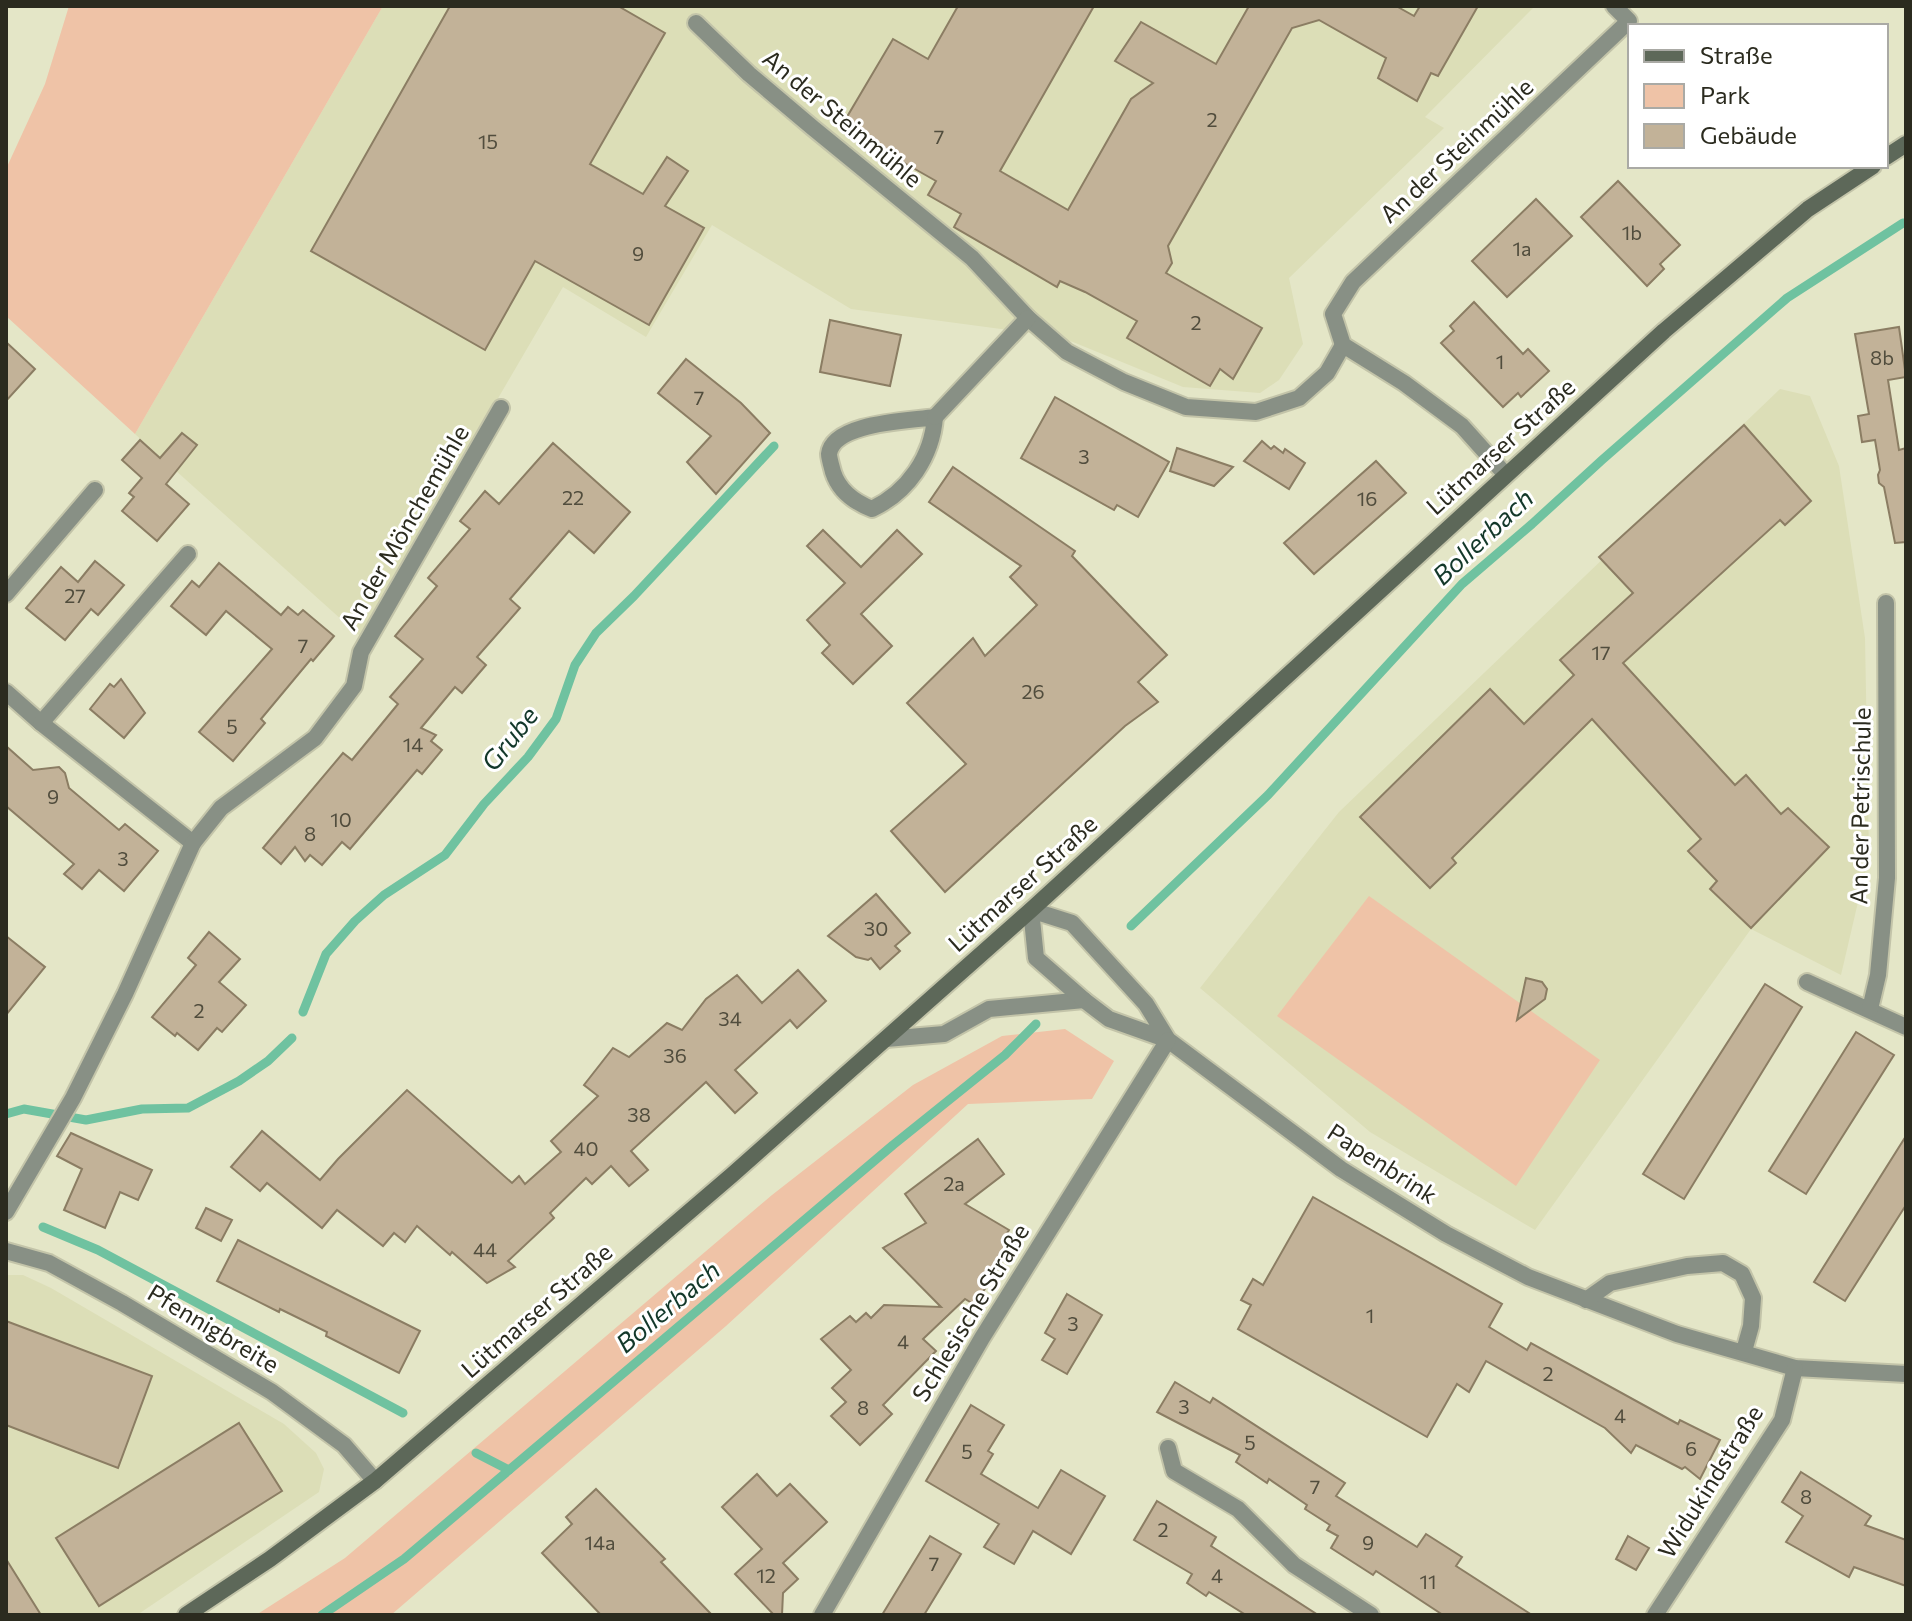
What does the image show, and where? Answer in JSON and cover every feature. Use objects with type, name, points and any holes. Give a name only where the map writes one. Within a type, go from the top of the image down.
[{"type":"main road","points":[[1888,156],[1906,144]]},
{"type":"main road","name":"Lütmarser Straße","points":[[186,1615],[270,1559],[375,1481],[732,1175],[1031,910],[1664,331],[1808,209],[1870,168]]},
{"type":"street","name":"An der Steinmühle","points":[[696,23],[749,74],[972,258],[1028,318],[1067,352],[1124,382],[1186,407],[1256,412],[1299,398],[1327,373],[1343,345],[1333,314],[1353,282],[1629,21],[1614,6]]},
{"type":"street","points":[[935,417],[869,426],[848,433],[834,443],[829,454],[833,474],[840,487],[856,503],[872,509],[887,502],[914,476],[933,437],[935,417],[1028,318]]},
{"type":"street","points":[[1343,345],[1404,383],[1462,426],[1505,474]]},
{"type":"street","name":"An der Mönchemühle","points":[[6,1212],[73,1098],[125,994],[193,843],[221,808],[315,738],[354,686],[361,652],[501,408]]},
{"type":"street","points":[[6,594],[95,490]]},
{"type":"street","points":[[41,723],[188,554]]},
{"type":"street","name":"An der Petrischule","points":[[1870,1009],[1878,975],[1887,878],[1886,603]]},
{"type":"street","points":[[6,692],[193,843]]},
{"type":"street","name":"Papenbrink","points":[[1168,1040],[1146,1004],[1072,923],[1031,910],[1036,958],[1084,1000],[1109,1019],[1168,1040],[1341,1169],[1446,1234],[1528,1277],[1677,1334],[1795,1368],[1906,1374]]},
{"type":"street","points":[[1807,982],[1906,1027]]},
{"type":"street","points":[[886,1039],[944,1034],[989,1009],[1084,1000]]},
{"type":"street","name":"Schlesische Straße","points":[[822,1615],[982,1338],[1168,1040]]},
{"type":"street","name":"Pfennigbreite","points":[[6,1251],[49,1263],[272,1392],[344,1445],[375,1481]]},
{"type":"street","points":[[1586,1300],[1610,1283],[1687,1266],[1723,1263],[1742,1274],[1753,1298],[1751,1326],[1744,1351]]},
{"type":"street","name":"Widukindstraße","points":[[1655,1615],[1782,1420],[1795,1368]]},
{"type":"street","points":[[1168,1448],[1174,1471],[1238,1509],[1294,1565],[1371,1615]]},
{"type":"shaded area","points":[[383,6],[1535,6],[1425,117],[1444,128],[1289,278],[1303,344],[1279,380],[1260,393],[1183,387],[1073,342],[1046,335],[851,309],[712,225],[646,337],[563,287],[381,599],[362,638],[135,434]]},
{"type":"shaded area","points":[[1780,389],[1810,396],[1839,466],[1865,638],[1869,855],[1841,975],[1751,929],[1535,1230],[1370,1132],[1200,988],[1339,812]]},
{"type":"shaded area","points":[[6,1275],[23,1275],[51,1288],[284,1424],[316,1453],[324,1469],[319,1492],[137,1615],[6,1615]]},
{"type":"green space","points":[[69,6],[383,6],[135,434],[6,316],[6,169],[45,84]]},
{"type":"green space","points":[[1369,896],[1600,1060],[1516,1186],[1277,1016]]},
{"type":"green space","points":[[1065,1029],[1114,1061],[1092,1099],[968,1104],[726,1326],[391,1615],[256,1615],[345,1558],[772,1195],[913,1085],[1002,1036]]},
{"type":"building","points":[[450,6],[618,6],[665,33],[590,164],[643,194],[667,157],[688,171],[665,206],[704,228],[649,325],[535,261],[485,350],[311,251]]},
{"type":"building","points":[[958,6],[1094,6],[1000,171],[1068,210],[1131,99],[1153,83],[1115,61],[1141,22],[1216,64],[1249,6],[1396,6],[1414,16],[1420,6],[1478,6],[1438,76],[1431,73],[1417,101],[1378,78],[1386,58],[1319,20],[1292,28],[1168,246],[1172,263],[1166,273],[1262,328],[1233,379],[1220,369],[1210,386],[1127,338],[1137,321],[1060,281],[1057,287],[954,227],[961,214],[928,195],[936,181],[841,127],[893,39],[928,59]]},
{"type":"building","points":[[1618,181],[1680,245],[1660,264],[1664,269],[1647,286],[1581,217]]},
{"type":"building","points":[[1536,199],[1572,236],[1507,297],[1472,261]]},
{"type":"building","points":[[1474,302],[1523,354],[1528,349],[1549,371],[1521,397],[1518,393],[1503,407],[1441,343],[1454,331],[1450,326]]},
{"type":"building","points":[[830,320],[901,335],[890,386],[820,372]]},
{"type":"building","points":[[1899,327],[1906,377],[1888,380],[1899,450],[1906,448],[1906,542],[1895,543],[1884,487],[1879,483],[1875,440],[1862,442],[1858,416],[1869,414],[1855,334]]},
{"type":"building","points":[[6,342],[35,369],[6,401]]},
{"type":"building","points":[[686,359],[741,403],[770,433],[716,494],[687,462],[711,436],[658,393]]},
{"type":"building","points":[[1055,397],[1169,462],[1138,517],[1117,505],[1114,510],[1021,458]]},
{"type":"building","points":[[1744,425],[1811,501],[1785,525],[1780,520],[1623,663],[1735,785],[1746,775],[1781,814],[1788,808],[1829,847],[1751,928],[1710,889],[1717,881],[1688,851],[1701,839],[1592,719],[1452,858],[1456,863],[1430,888],[1360,817],[1490,689],[1524,724],[1574,675],[1560,660],[1633,593],[1599,557]]},
{"type":"building","points":[[182,433],[197,445],[166,484],[189,504],[157,541],[122,511],[134,497],[129,493],[142,478],[122,460],[140,440],[160,458]]},
{"type":"building","points":[[1262,441],[1271,449],[1274,446],[1283,453],[1285,449],[1305,463],[1289,489],[1244,461]]},
{"type":"building","points":[[553,443],[630,512],[594,553],[569,531],[510,599],[520,608],[477,657],[486,665],[462,693],[455,687],[421,728],[436,735],[431,741],[442,750],[422,774],[417,770],[350,849],[342,842],[322,865],[310,855],[305,861],[295,847],[281,864],[263,848],[343,753],[352,760],[398,704],[390,697],[423,659],[395,636],[437,586],[428,578],[470,529],[460,521],[485,491],[499,504]]},
{"type":"building","points":[[1177,448],[1233,467],[1214,486],[1170,471]]},
{"type":"building","points":[[1376,461],[1406,493],[1314,574],[1284,543]]},
{"type":"building","points":[[953,467],[1075,551],[1072,556],[1167,655],[1138,682],[1158,702],[1125,726],[945,892],[891,831],[966,764],[907,703],[973,638],[985,656],[1037,605],[1010,577],[1021,566],[929,502]]},
{"type":"building","points":[[823,530],[861,567],[897,530],[922,554],[861,614],[892,646],[853,684],[822,653],[830,645],[807,620],[845,583],[807,546]]},
{"type":"building","points":[[95,561],[124,585],[98,615],[91,609],[65,640],[26,608],[61,567],[78,582]]},
{"type":"building","points":[[219,563],[281,615],[288,607],[298,615],[303,610],[334,636],[261,719],[265,723],[233,761],[199,732],[272,649],[226,611],[206,635],[171,606],[192,581],[199,587]]},
{"type":"building","points":[[121,679],[145,713],[124,738],[90,709],[110,684],[114,687]]},
{"type":"building","points":[[6,746],[33,770],[59,767],[65,773],[69,788],[119,830],[125,824],[158,851],[124,891],[99,870],[82,889],[64,874],[74,864],[6,806]]},
{"type":"building","points":[[876,894],[910,933],[895,946],[900,951],[880,969],[871,958],[856,957],[828,936]]},
{"type":"building","points":[[209,932],[240,959],[219,982],[246,1005],[222,1032],[217,1028],[198,1050],[152,1017],[196,965],[188,958]]},
{"type":"building","points":[[6,936],[45,967],[6,1015]]},
{"type":"building","points":[[798,970],[826,1001],[797,1028],[790,1020],[735,1070],[757,1093],[735,1113],[706,1082],[631,1151],[648,1170],[629,1186],[611,1166],[592,1184],[586,1178],[550,1213],[554,1218],[508,1261],[515,1267],[487,1283],[417,1226],[405,1242],[394,1233],[383,1246],[337,1210],[322,1228],[267,1183],[260,1191],[231,1167],[262,1131],[320,1180],[407,1090],[512,1183],[519,1176],[525,1184],[561,1152],[551,1141],[598,1096],[584,1085],[613,1048],[629,1057],[667,1023],[682,1030],[706,999],[737,975],[762,1003]]},
{"type":"building","points":[[1526,978],[1542,982],[1547,989],[1545,999],[1517,1020]]},
{"type":"building","points":[[1765,984],[1802,1007],[1684,1199],[1643,1174]]},
{"type":"building","points":[[1856,1032],[1894,1055],[1806,1194],[1769,1171]]},
{"type":"building","points":[[71,1133],[152,1170],[138,1200],[120,1192],[105,1228],[64,1210],[82,1169],[57,1156]]},
{"type":"building","points":[[1906,1136],[1906,1205],[1845,1301],[1814,1282]]},
{"type":"building","points":[[978,1139],[1004,1174],[965,1204],[1009,1230],[1004,1238],[1013,1243],[975,1305],[965,1299],[923,1339],[936,1351],[883,1405],[892,1414],[860,1445],[831,1416],[846,1402],[832,1388],[851,1370],[821,1339],[850,1316],[856,1322],[866,1313],[871,1318],[884,1305],[941,1307],[883,1248],[926,1223],[905,1194]]},
{"type":"building","points":[[1313,1197],[1502,1304],[1489,1327],[1527,1350],[1531,1343],[1678,1424],[1680,1420],[1720,1440],[1700,1479],[1685,1467],[1682,1469],[1636,1445],[1631,1453],[1605,1428],[1486,1361],[1469,1392],[1457,1384],[1427,1437],[1238,1329],[1251,1305],[1241,1300],[1253,1279],[1263,1285]]},
{"type":"building","points":[[206,1208],[232,1220],[221,1241],[196,1228]]},
{"type":"building","points":[[238,1240],[420,1331],[399,1373],[326,1336],[327,1332],[217,1281]]},
{"type":"building","points":[[1067,1294],[1102,1315],[1067,1374],[1042,1360],[1055,1339],[1045,1333]]},
{"type":"building","points":[[6,1321],[152,1376],[118,1468],[6,1425]]},
{"type":"building","points":[[1175,1382],[1210,1403],[1213,1398],[1345,1483],[1336,1496],[1417,1547],[1426,1534],[1462,1557],[1456,1566],[1532,1615],[1443,1615],[1376,1571],[1373,1575],[1331,1548],[1338,1536],[1327,1530],[1330,1525],[1305,1509],[1307,1505],[1269,1479],[1267,1483],[1236,1462],[1240,1455],[1157,1412]]},
{"type":"building","points":[[971,1405],[1004,1425],[988,1451],[993,1454],[981,1474],[1038,1508],[1061,1470],[1105,1496],[1071,1554],[1033,1531],[1014,1564],[984,1547],[999,1524],[926,1481]]},
{"type":"building","points":[[239,1423],[282,1491],[99,1606],[56,1538]]},
{"type":"building","points":[[1801,1472],[1871,1516],[1865,1525],[1906,1540],[1906,1586],[1854,1567],[1849,1577],[1786,1542],[1803,1516],[1782,1502]]},
{"type":"building","points":[[757,1474],[777,1496],[790,1484],[827,1522],[783,1563],[798,1579],[783,1593],[782,1615],[774,1615],[735,1574],[762,1549],[722,1507]]},
{"type":"building","points":[[596,1489],[665,1559],[661,1562],[712,1615],[601,1615],[542,1553],[572,1524],[566,1517]]},
{"type":"building","points":[[1157,1501],[1216,1537],[1211,1546],[1318,1615],[1246,1615],[1209,1592],[1206,1596],[1187,1583],[1192,1574],[1134,1540]]},
{"type":"building","points":[[930,1536],[961,1554],[924,1615],[882,1615]]},
{"type":"building","points":[[1628,1536],[1649,1548],[1636,1570],[1616,1559]]},
{"type":"building","points":[[6,1559],[41,1615],[6,1615]]},
{"type":"waterway","name":"Bollerbach","points":[[1131,926],[1268,795],[1462,584],[1787,298],[1903,223]]},
{"type":"waterway","name":"Grube","points":[[303,1012],[326,954],[355,921],[384,895],[445,855],[556,719],[575,665],[596,633],[774,446]]},
{"type":"waterway","name":"Bollerbach","points":[[322,1615],[404,1559],[893,1145],[1005,1055],[1036,1024]]},
{"type":"waterway","name":"Grube","points":[[6,1114],[24,1109],[86,1120],[142,1109],[188,1108],[239,1081],[268,1061],[292,1038]]},
{"type":"waterway","points":[[43,1227],[98,1250],[403,1413]]},
{"type":"waterway","points":[[476,1453],[509,1470]]}]
